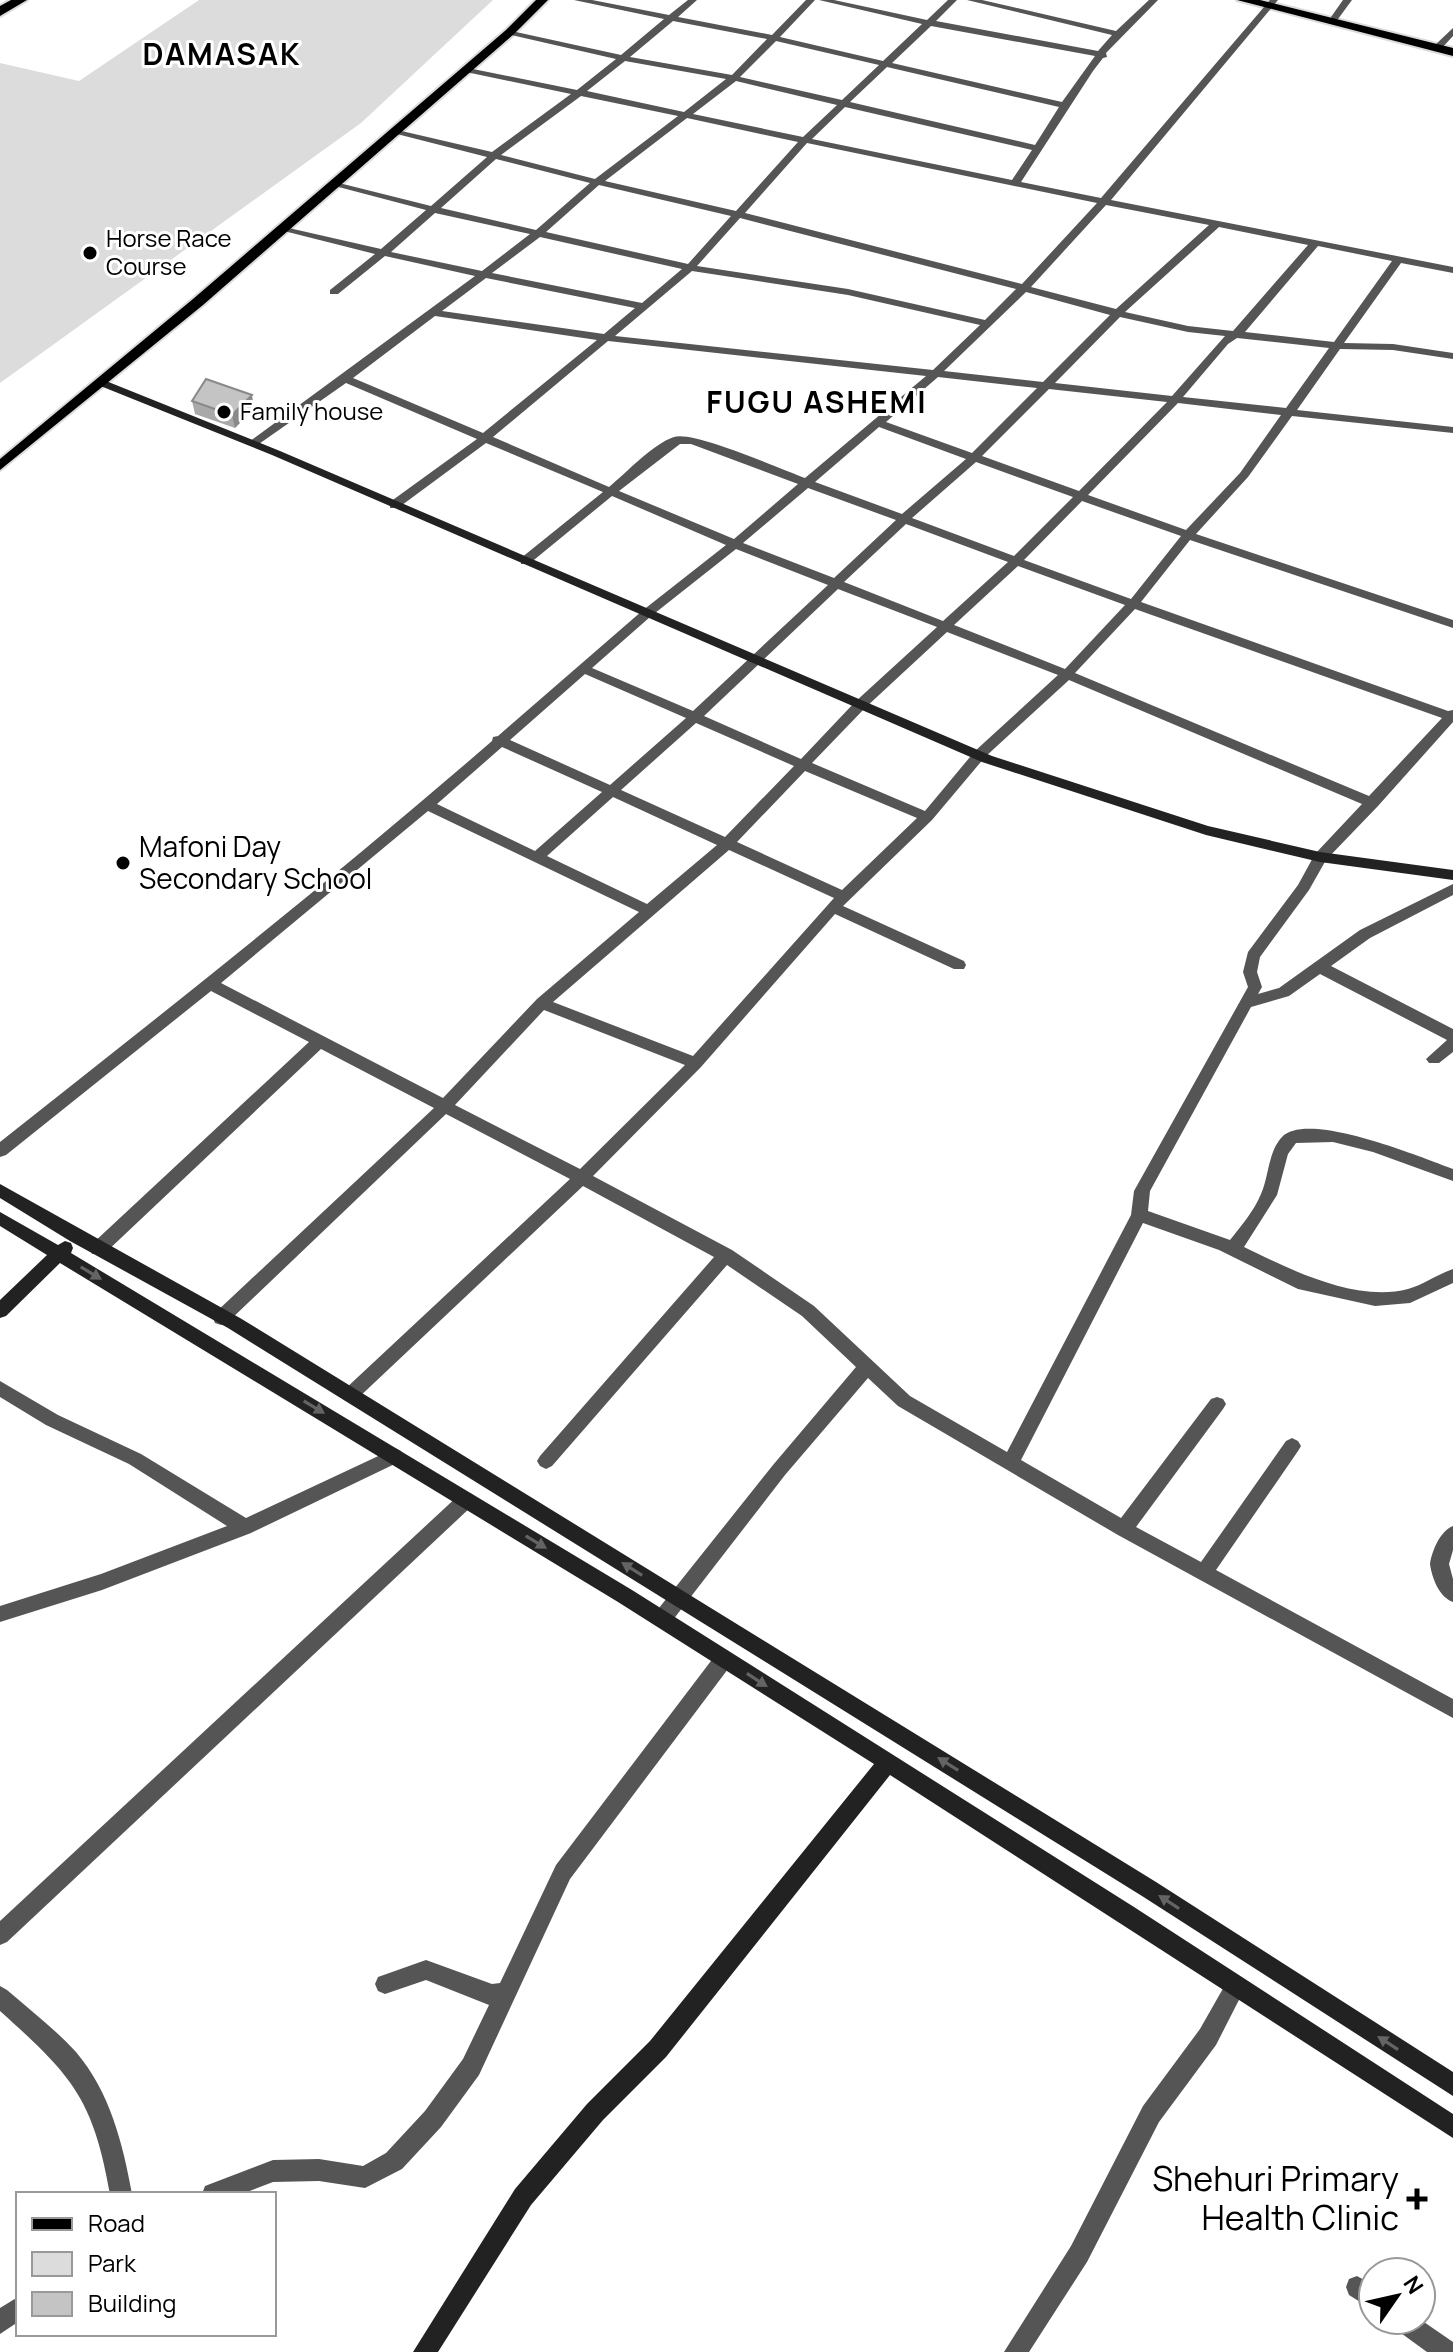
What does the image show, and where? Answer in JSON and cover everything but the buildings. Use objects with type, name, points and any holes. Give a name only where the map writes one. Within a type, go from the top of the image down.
[{"type":"highway","points":[[0,4],[6,0]]},
{"type":"highway","points":[[0,12],[20,0]]},
{"type":"highway","points":[[1244,0],[1335,17],[1446,47]]},
{"type":"highway","points":[[1272,3],[1446,47]]},
{"type":"main road","points":[[0,452],[164,319],[530,0]]},
{"type":"main road","points":[[0,466],[284,228],[510,32],[542,0]]},
{"type":"main road","points":[[102,383],[980,754],[1206,830],[1320,857],[1453,875]]},
{"type":"main road","points":[[0,1190],[350,1395],[680,1598],[1149,1889],[1453,2085]]},
{"type":"main road","points":[[0,1218],[662,1619],[1453,2127]]},
{"type":"main road","points":[[0,1311],[76,1236]]},
{"type":"main road","points":[[425,2352],[523,2197],[595,2112],[658,2049],[887,1763]]},
{"type":"street","points":[[578,0],[774,38],[1066,106]]},
{"type":"street","points":[[334,292],[495,155],[623,58],[693,0]]},
{"type":"street","points":[[252,444],[434,313],[537,234],[597,182],[734,78],[811,0]]},
{"type":"street","points":[[823,0],[1104,55]]},
{"type":"street","points":[[394,505],[485,438],[690,268],[805,140],[953,0]]},
{"type":"street","points":[[971,0],[1118,34]]},
{"type":"street","points":[[1015,184],[1118,34],[1147,10],[1154,0]]},
{"type":"street","points":[[1335,17],[1348,0]]},
{"type":"street","points":[[0,1151],[210,984],[427,805],[646,614],[735,544],[936,373],[1024,288],[1105,200],[1272,3]]},
{"type":"street","points":[[1446,47],[1453,31]]},
{"type":"street","points":[[510,32],[623,58],[734,78],[1038,149]]},
{"type":"street","points":[[466,69],[1215,225],[1453,270]]},
{"type":"street","points":[[396,131],[1188,329],[1239,332],[1338,346],[1393,347],[1453,356]]},
{"type":"street","points":[[335,183],[432,209],[690,268],[848,292],[986,323]]},
{"type":"street","points":[[536,858],[608,790],[696,716],[904,519],[975,457],[1117,313],[1215,225]]},
{"type":"street","points":[[284,228],[383,253],[642,306]]},
{"type":"street","points":[[221,1318],[443,1108],[542,1003],[729,842],[860,705],[1016,561],[1173,402],[1224,342],[1239,332],[1315,243]]},
{"type":"street","points":[[350,1395],[582,1177],[696,1063],[839,902],[927,817],[980,754],[1067,674],[1133,604],[1188,535],[1244,475],[1398,260]]},
{"type":"street","points":[[434,313],[608,338],[1173,402],[1453,430]]},
{"type":"street","points":[[345,379],[735,544],[1067,674],[1373,803]]},
{"type":"street","points":[[876,422],[1188,535],[1453,624]]},
{"type":"street","points":[[525,561],[678,440],[693,441],[1133,604],[1452,715],[1320,857],[1304,887],[1253,956],[1250,972],[1255,987],[1142,1191],[1139,1215],[1011,1462]]},
{"type":"street","points":[[583,669],[696,716],[801,766],[927,817]]},
{"type":"street","points":[[498,740],[729,842],[959,965]]},
{"type":"street","points":[[427,805],[647,910]]},
{"type":"street","points":[[1244,1004],[1284,992],[1365,934],[1453,889]]},
{"type":"street","points":[[1318,966],[1453,1036]]},
{"type":"street","points":[[210,984],[726,1255],[808,1311],[904,1401],[1124,1529],[1453,1709]]},
{"type":"street","points":[[542,1003],[696,1063]]},
{"type":"street","points":[[98,1249],[319,1042]]},
{"type":"street","points":[[1434,1059],[1453,1043]]},
{"type":"street","points":[[1233,1249],[1269,1195],[1283,1149],[1288,1139],[1293,1137],[1333,1136],[1390,1151],[1453,1175]]},
{"type":"street","points":[[1139,1215],[1233,1249],[1304,1284],[1375,1299],[1410,1296],[1453,1276]]},
{"type":"street","points":[[546,1461],[726,1255]]},
{"type":"street","points":[[662,1619],[779,1470],[867,1366]]},
{"type":"street","points":[[0,1388],[52,1420],[135,1459],[245,1527]]},
{"type":"street","points":[[1124,1529],[1217,1404]]},
{"type":"street","points":[[1204,1573],[1292,1446]]},
{"type":"street","points":[[5,1606],[102,1582],[245,1527],[395,1456]]},
{"type":"street","points":[[0,1935],[466,1500]]},
{"type":"street","points":[[1453,1534],[1439,1560],[1439,1576],[1453,1594]]},
{"type":"street","points":[[218,2192],[273,2171],[319,2170],[365,2177],[394,2161],[433,2119],[471,2067],[563,1872],[724,1659]]},
{"type":"street","points":[[385,1984],[426,1970],[492,1995],[506,1992]]},
{"type":"street","points":[[1016,2352],[1079,2254],[1151,2114],[1208,2037],[1236,1985]]},
{"type":"street","points":[[0,1997],[70,2062],[103,2118],[114,2150],[121,2192]]},
{"type":"street","points":[[0,2322],[16,2310]]},
{"type":"street","points":[[1424,2336],[1447,2352]]},
{"type":"green space","name":"Horse Race Course","points":[[199,0],[493,0],[361,123],[0,383],[0,63],[79,81]]},
{"type":"place","name":"Horse Race Course","points":[[90,253]]},
{"type":"place","name":"Family house","points":[[224,412]]},
{"type":"place","name":"Mafoni Day Secondary School","points":[[123,863]]},
{"type":"place","name":"Shehuri Primary Health Clinic","points":[[1417,2199]]},
{"type":"district","name":"DAMASAK","points":[[222,55]]},
{"type":"district","name":"FUGU ASHEMI","points":[[817,403]]}]
